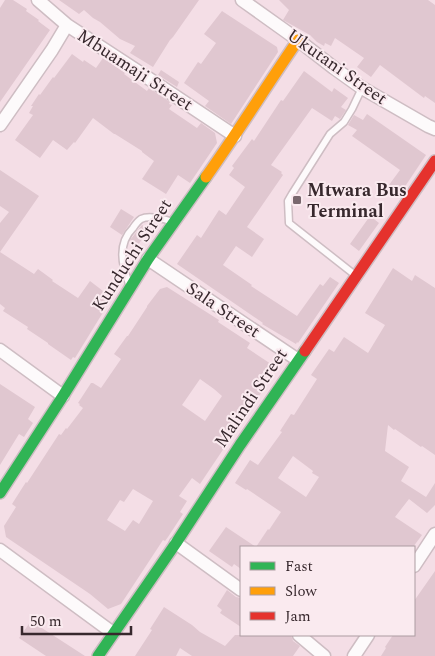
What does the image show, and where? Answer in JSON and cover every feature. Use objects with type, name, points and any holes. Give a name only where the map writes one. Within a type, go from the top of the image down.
[{"type":"street","name":"Mbuamaji Street","points":[[38,0],[67,26],[235,136]]},
{"type":"street","name":"Ukutani Street","points":[[242,0],[362,88],[435,129]]},
{"type":"street","points":[[0,125],[67,26]]},
{"type":"street","name":"Kunduchi Street","points":[[0,493],[64,396],[148,259],[235,136],[298,40]]},
{"type":"street","name":"Malindi Street","points":[[98,656],[435,161]]},
{"type":"street","name":"Sala Street","points":[[148,259],[298,360]]},
{"type":"street","points":[[0,350],[64,396]]},
{"type":"street","points":[[415,564],[435,534]]},
{"type":"street","points":[[176,543],[240,589]]},
{"type":"street","points":[[0,550],[113,633]]},
{"type":"street","points":[[300,636],[324,656]]},
{"type":"street","points":[[354,656],[367,636]]},
{"type":"lane","points":[[356,276],[289,223],[288,201],[330,134],[344,122],[362,88]]},
{"type":"lane","points":[[130,288],[123,268],[122,251],[127,233],[142,219],[158,218],[174,222]]},
{"type":"building","points":[[5,0],[13,0],[27,9],[26,11],[50,30],[0,102],[0,8]]},
{"type":"building","points":[[59,0],[199,0],[153,67],[130,53],[135,46],[120,39],[84,10],[79,14]]},
{"type":"building","points":[[279,0],[428,0],[435,5],[435,103],[425,96],[424,98],[380,65],[371,77],[357,67],[364,58],[335,38],[331,46],[325,43],[324,46],[310,35],[283,20],[289,10]]},
{"type":"building","points":[[222,11],[277,47],[278,52],[231,124],[205,106],[209,101],[184,83],[198,62],[201,64],[216,43],[204,34]]},
{"type":"building","points":[[72,54],[96,68],[103,58],[147,91],[149,88],[170,102],[169,104],[172,105],[169,109],[197,128],[201,123],[215,133],[217,143],[190,183],[178,175],[166,194],[142,179],[154,161],[93,118],[75,143],[67,150],[53,140],[40,158],[15,140],[33,115],[29,113],[33,106],[31,106]]},
{"type":"building","points":[[161,70],[179,82],[177,87],[158,75]]},
{"type":"building","points":[[304,71],[332,92],[334,88],[348,98],[341,107],[346,110],[340,119],[335,116],[332,121],[312,108],[271,165],[282,172],[283,175],[247,227],[264,239],[252,257],[236,246],[223,265],[297,316],[320,284],[323,286],[330,277],[339,283],[296,344],[262,324],[177,264],[197,235],[201,238],[219,210],[226,215],[245,187],[229,175],[234,168],[232,166],[252,139],[254,141],[281,100],[283,101]]},
{"type":"building","points":[[367,114],[426,155],[398,197],[386,189],[400,170],[352,136],[357,130],[348,125],[354,115],[363,120]]},
{"type":"building","points":[[0,170],[39,196],[0,252],[0,223],[9,212],[0,206]]},
{"type":"building","points":[[121,209],[134,217],[122,235],[110,227]]},
{"type":"building","points":[[370,216],[379,223],[359,251],[350,244]]},
{"type":"building","points":[[142,225],[149,229],[138,245],[130,240]]},
{"type":"building","points":[[0,252],[34,274],[38,269],[78,298],[90,281],[103,291],[108,285],[116,291],[102,311],[75,358],[73,357],[71,360],[27,329],[28,327],[3,311],[5,308],[0,304]]},
{"type":"building","points":[[393,268],[412,281],[415,275],[435,288],[435,455],[388,425],[385,451],[409,467],[401,481],[426,497],[435,483],[435,505],[427,513],[409,499],[395,517],[422,535],[414,546],[257,546],[281,512],[235,483],[250,460],[258,465],[282,432],[280,431],[291,414],[294,415],[317,379],[311,375],[329,349],[334,352],[344,337],[368,353],[385,325],[365,313]],"holes":[[[293,456],[313,471],[312,473],[319,477],[306,497],[278,478]]]},
{"type":"building","points":[[167,287],[219,320],[218,322],[250,343],[247,348],[271,364],[256,386],[263,390],[200,484],[192,478],[179,496],[187,501],[180,512],[183,514],[168,537],[165,541],[163,540],[121,604],[108,609],[90,594],[6,537],[4,526],[16,507],[12,504],[26,482],[59,434],[61,435],[67,429],[83,408],[78,403],[91,383],[101,388],[121,359],[114,354],[160,289]],"holes":[[[200,379],[222,396],[205,421],[182,405]],[[133,489],[153,501],[139,524],[133,520],[125,531],[107,520],[120,500],[124,502]]]},
{"type":"building","points":[[0,384],[35,407],[28,419],[33,423],[24,437],[19,434],[0,465]]},
{"type":"building","points":[[226,527],[254,546],[240,546],[240,568],[234,564],[232,567],[209,551]]},
{"type":"building","points":[[435,571],[435,656],[381,656],[392,636],[415,636],[415,600]]},
{"type":"building","points":[[227,590],[240,598],[240,626],[220,613],[222,610],[217,606]]},
{"type":"building","points":[[164,607],[200,632],[225,646],[235,635],[240,635],[291,636],[293,641],[300,646],[293,656],[192,656],[180,648],[176,656],[135,656],[152,630],[150,629]]},
{"type":"building","points":[[31,621],[85,656],[46,656],[19,638]]},
{"type":"traffic: fast","points":[[0,493],[148,259],[206,177]]},
{"type":"traffic: fast","points":[[98,656],[305,351]]},
{"type":"traffic: slow","points":[[206,177],[298,40]]},
{"type":"traffic: jam","points":[[305,351],[435,161]]},
{"type":"place","name":"Mtwara Bus Terminal","points":[[297,200]]}]
